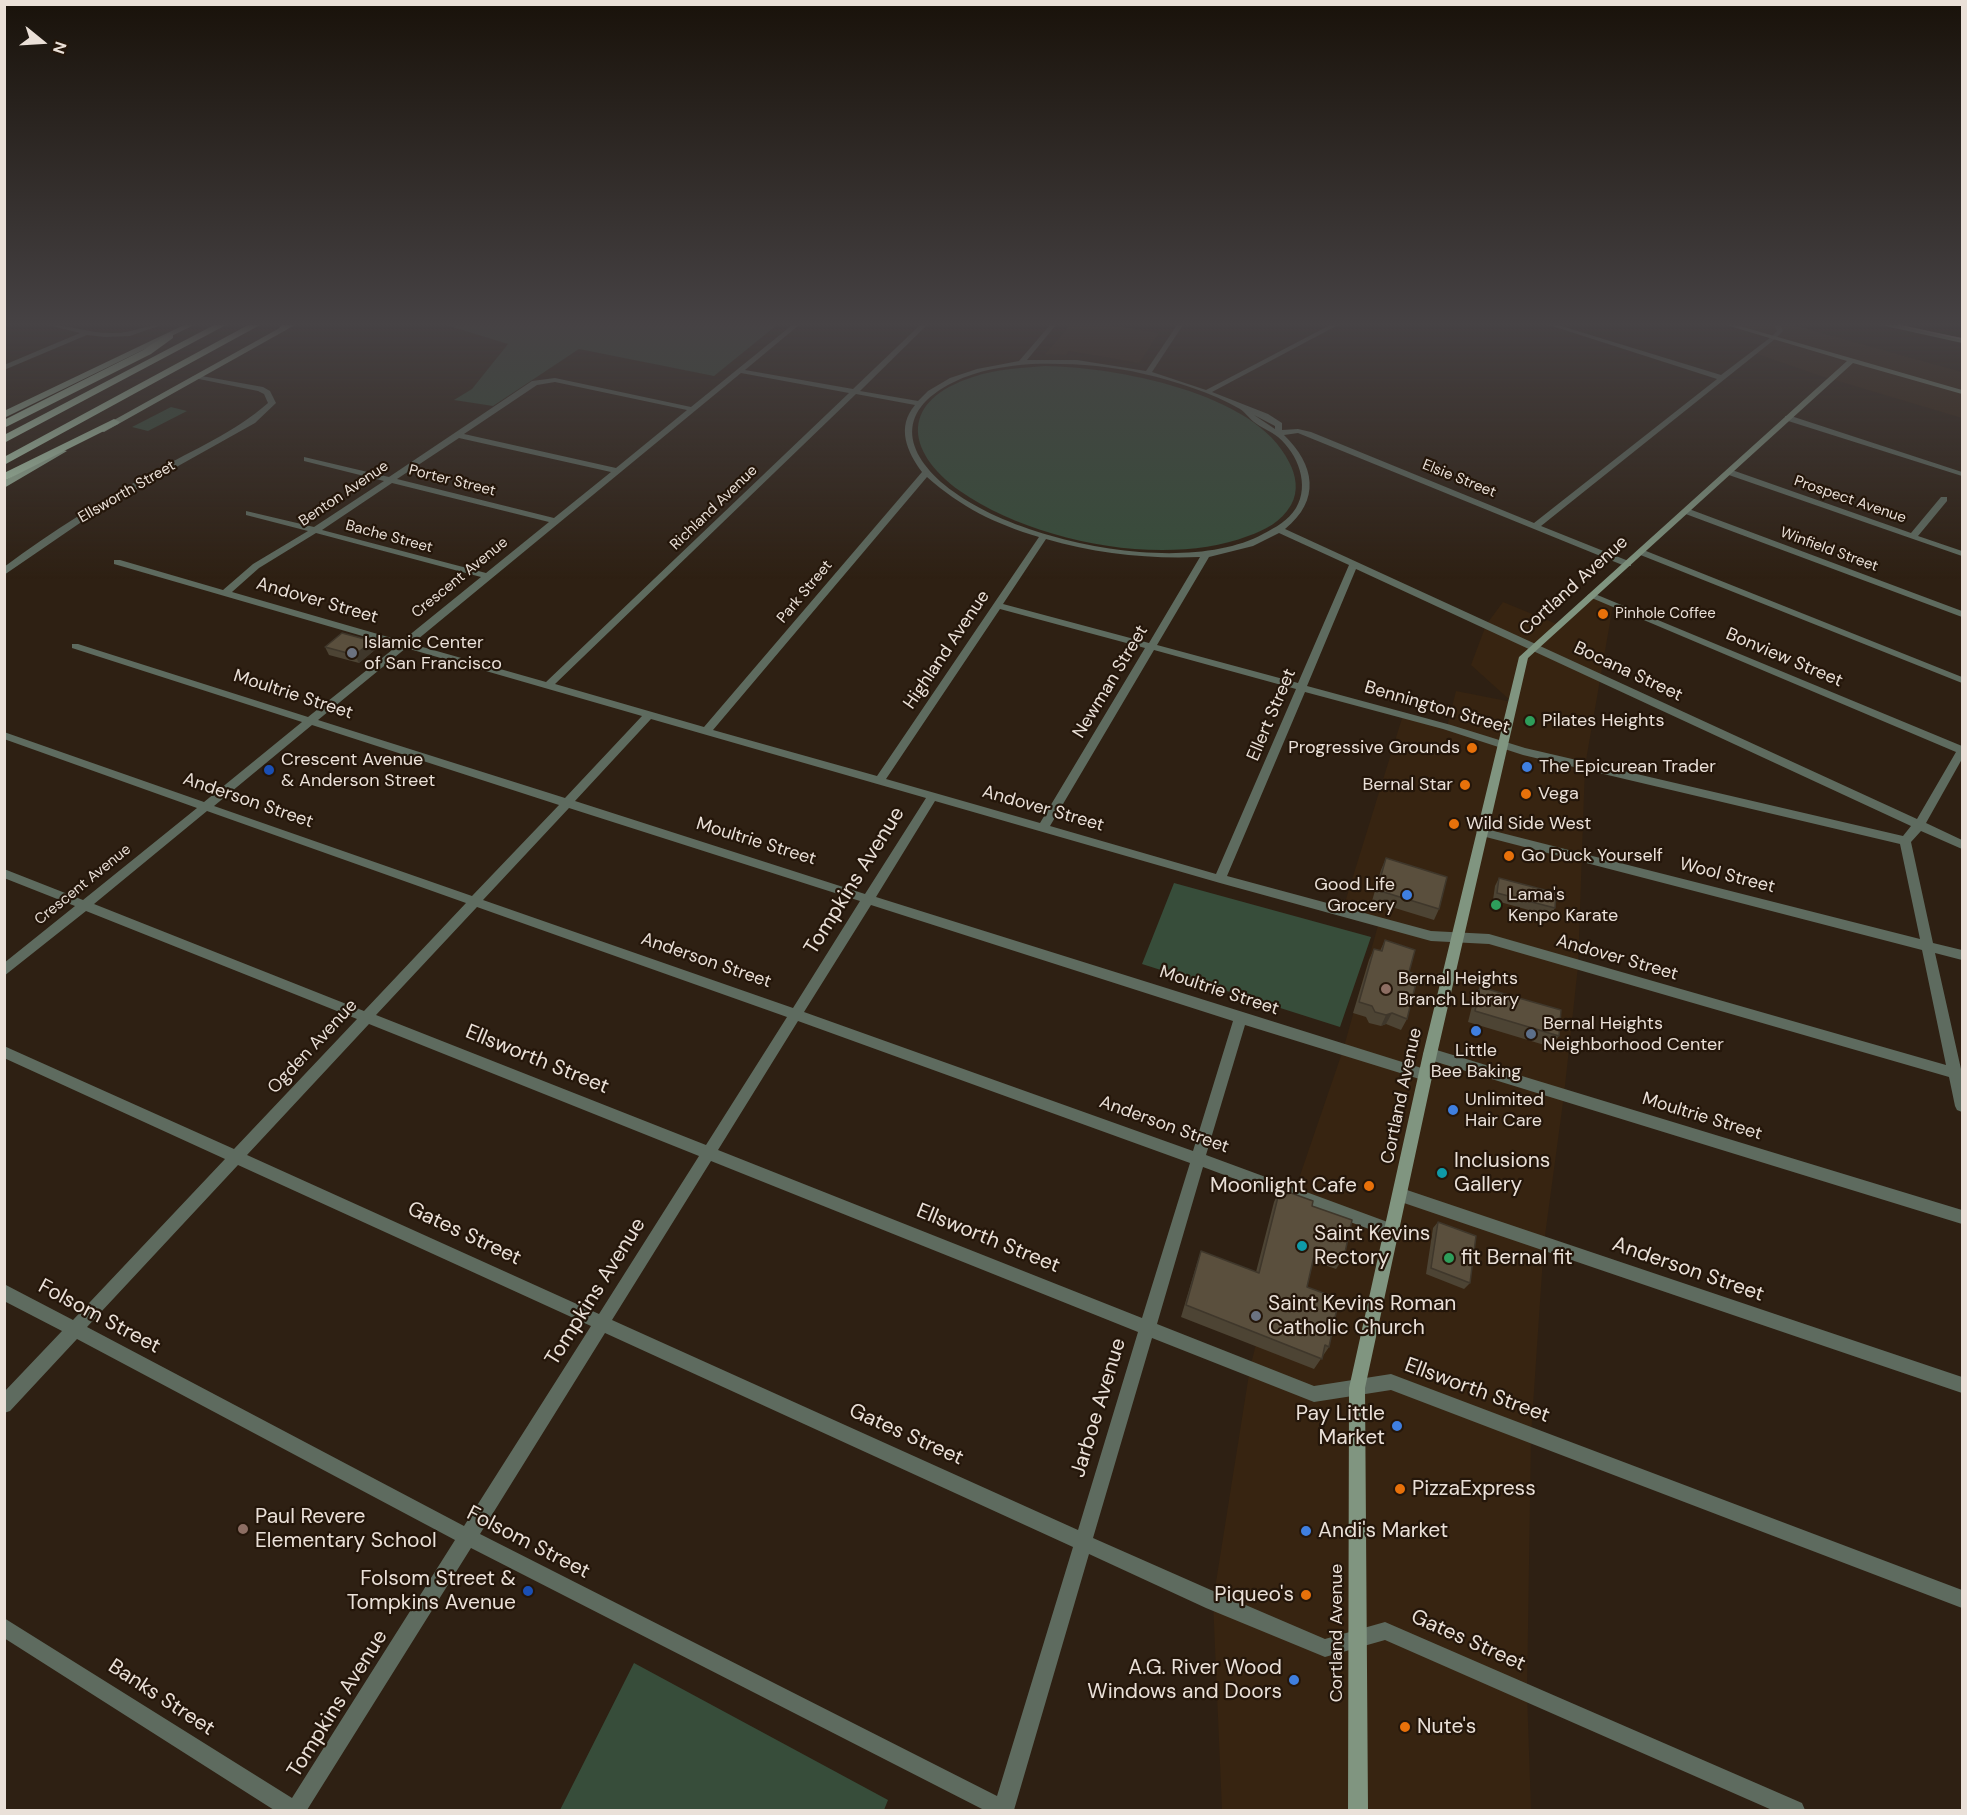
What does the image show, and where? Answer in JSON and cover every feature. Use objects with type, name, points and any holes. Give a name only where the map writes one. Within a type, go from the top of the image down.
[{"type":"highway","points":[[4,425],[34,410]]},
{"type":"highway","points":[[4,440],[61,410]]},
{"type":"highway","points":[[4,462],[100,410]]},
{"type":"highway","points":[[4,478],[114,423]]},
{"type":"main road","points":[[4,484],[138,410]]},
{"type":"street","name":"Ellsworth Street","points":[[4,572],[38,546],[118,496],[252,421],[265,410]]},
{"type":"street","name":"Benton Avenue","points":[[225,593],[256,566],[314,531],[496,410]]},
{"type":"street","name":"Crescent Avenue","points":[[4,971],[691,410]]},
{"type":"street","name":"Richland Avenue","points":[[547,686],[837,410]]},
{"type":"street","points":[[914,410],[908,425],[910,448],[927,472],[952,494],[982,513],[1043,537],[1089,548],[1133,554],[1207,554],[1248,544],[1280,530],[1294,518],[1303,506],[1307,486],[1303,468],[1296,456],[1278,433],[1253,419],[1245,410]]},
{"type":"street","points":[[1535,526],[1682,410]]},
{"type":"street","name":"Cortland Avenue","points":[[1358,1810],[1357,1388],[1430,1054],[1522,663],[1524,657],[1797,410]]},
{"type":"street","points":[[1788,418],[1962,474]]},
{"type":"street","name":"Elsie Street","points":[[1278,433],[1298,431],[1308,434],[1628,564]]},
{"type":"street","points":[[457,435],[618,471]]},
{"type":"street","name":"Porter Street","points":[[307,459],[556,521]]},
{"type":"street","name":"Park Street","points":[[706,731],[927,472]]},
{"type":"street","name":"Prospect Avenue","points":[[1729,472],[1962,554]]},
{"type":"street","points":[[1913,536],[1944,499]]},
{"type":"street","name":"Winfield Street","points":[[1686,511],[1962,614]]},
{"type":"street","name":"Bache Street","points":[[249,513],[488,576]]},
{"type":"street","name":"Bocana Street","points":[[1280,530],[1962,845]]},
{"type":"street","name":"Highland Avenue","points":[[879,781],[1043,537]]},
{"type":"street","points":[[1641,552],[1962,680]]},
{"type":"street","name":"Newman Street","points":[[1043,828],[1207,554]]},
{"type":"street","name":"Andover Street","points":[[117,562],[1220,879],[1431,936],[1489,939],[1959,1074]]},
{"type":"street","name":"Ellert Street","points":[[1220,879],[1354,564]]},
{"type":"street","name":"Bonview Street","points":[[1592,596],[1962,754]]},
{"type":"street","name":"Bennington Street","points":[[997,605],[1503,743],[1523,751],[1905,841]]},
{"type":"street","name":"Moultrie Street","points":[[75,645],[1240,1018],[1426,1075]]},
{"type":"street","name":"Ogden Avenue","points":[[4,1405],[649,715]]},
{"type":"street","name":"Anderson Street","points":[[4,735],[796,1013],[1198,1157],[1393,1231]]},
{"type":"street","points":[[1962,754],[1919,825],[1905,841],[1959,1074],[1962,1106]]},
{"type":"street","name":"Tompkins Avenue","points":[[294,1810],[933,796]]},
{"type":"street","name":"Wool Street","points":[[1482,832],[1962,955]]},
{"type":"street","name":"Ellsworth Street","points":[[4,873],[1147,1326],[1314,1395],[1391,1382],[1962,1599]]},
{"type":"street","name":"Jarboe Avenue","points":[[1003,1810],[1240,1018]]},
{"type":"street","name":"Gates Street","points":[[4,1052],[1213,1601],[1325,1648],[1385,1631],[1795,1810]]},
{"type":"street","name":"Moultrie Street","points":[[1430,1054],[1962,1217]]},
{"type":"street","name":"Anderson Street","points":[[1401,1195],[1962,1385]]},
{"type":"street","name":"Folsom Street","points":[[4,1292],[467,1538],[1003,1810]]},
{"type":"street","name":"Banks Street","points":[[4,1627],[294,1810]]},
{"type":"shaded area","points":[[1934,410],[1962,410],[1962,418]]},
{"type":"shaded area","points":[[1592,596],[1613,605],[1585,766],[1578,966],[1564,1095],[1544,1243],[1531,1435],[1527,1693],[1531,1810],[1222,1810],[1213,1601],[1250,1368],[1294,1193],[1343,1050],[1379,922],[1342,912],[1403,715],[1447,727],[1456,691],[1512,702],[1471,665],[1486,625],[1503,602],[1559,625]]},
{"type":"green space","points":[[166,410],[187,411],[148,431],[132,427]]},
{"type":"green space","points":[[924,410],[1231,410],[1247,418],[1272,438],[1289,462],[1296,483],[1295,494],[1287,511],[1277,521],[1254,534],[1215,545],[1178,550],[1100,545],[1024,524],[990,509],[960,491],[941,475],[928,459],[920,443],[918,427]]},
{"type":"green space","points":[[1174,883],[1371,937],[1340,1027],[1142,964]]},
{"type":"green space","points":[[634,1663],[888,1800],[884,1810],[560,1810]]},
{"type":"building","points":[[342,633],[372,641],[355,655],[325,647]]},
{"type":"building","points":[[1386,858],[1447,877],[1439,909],[1377,890]]},
{"type":"building","points":[[1499,878],[1556,893],[1555,908],[1497,893]]},
{"type":"building","name":"Bernal Heights Branch Library","points":[[1385,940],[1415,950],[1409,972],[1418,975],[1407,1019],[1392,1013],[1386,1015],[1375,1012],[1372,1006],[1359,1002],[1374,949],[1382,951]]},
{"type":"building","points":[[1480,987],[1561,1010],[1559,1036],[1475,1011]]},
{"type":"building","points":[[1280,1189],[1313,1201],[1312,1206],[1352,1220],[1344,1257],[1316,1247],[1307,1287],[1334,1297],[1333,1301],[1338,1303],[1329,1347],[1325,1345],[1322,1359],[1186,1305],[1201,1251],[1259,1273]]},
{"type":"building","name":"fit Bernal fit","points":[[1438,1222],[1476,1236],[1470,1283],[1431,1268]]},
{"type":"place","name":"Pinhole Coffee","points":[[1603,614]]},
{"type":"place","name":"Islamic Center of San Francisco","points":[[352,653]]},
{"type":"place","name":"Pilates Heights","points":[[1530,721]]},
{"type":"place","name":"Progressive Grounds","points":[[1472,748]]},
{"type":"place","name":"The Epicurean Trader","points":[[1527,767]]},
{"type":"place","name":"Crescent Avenue & Anderson Street","points":[[269,770]]},
{"type":"place","name":"Bernal Star","points":[[1465,785]]},
{"type":"place","name":"Vega","points":[[1526,794]]},
{"type":"place","name":"Wild Side West","points":[[1454,824]]},
{"type":"place","name":"Go Duck Yourself","points":[[1509,856]]},
{"type":"place","name":"Good Life Grocery","points":[[1407,895]]},
{"type":"place","name":"Lama's Kenpo Karate","points":[[1496,905]]},
{"type":"place","name":"Bernal Heights Branch Library","points":[[1386,989]]},
{"type":"place","name":"Little Bee Baking","points":[[1476,1031]]},
{"type":"place","name":"Bernal Heights Neighborhood Center","points":[[1531,1034]]},
{"type":"place","name":"Unlimited Hair Care","points":[[1453,1110]]},
{"type":"place","name":"Inclusions Gallery","points":[[1442,1173]]},
{"type":"place","name":"Moonlight Cafe","points":[[1369,1186]]},
{"type":"place","name":"Saint Kevins Rectory","points":[[1302,1246]]},
{"type":"place","name":"fit Bernal fit","points":[[1449,1258]]},
{"type":"place","name":"Saint Kevins Roman Catholic Church","points":[[1256,1316]]},
{"type":"place","name":"Pay Little Market","points":[[1397,1426]]},
{"type":"place","name":"PizzaExpress","points":[[1400,1489]]},
{"type":"place","name":"Paul Revere Elementary School","points":[[243,1529]]},
{"type":"place","name":"Andi's Market","points":[[1306,1531]]},
{"type":"place","name":"Folsom Street & Tompkins Avenue","points":[[528,1591]]},
{"type":"place","name":"Piqueo's","points":[[1306,1595]]},
{"type":"place","name":"A.G. River Wood Windows and Doors","points":[[1294,1680]]},
{"type":"place","name":"Nute's","points":[[1405,1727]]}]
